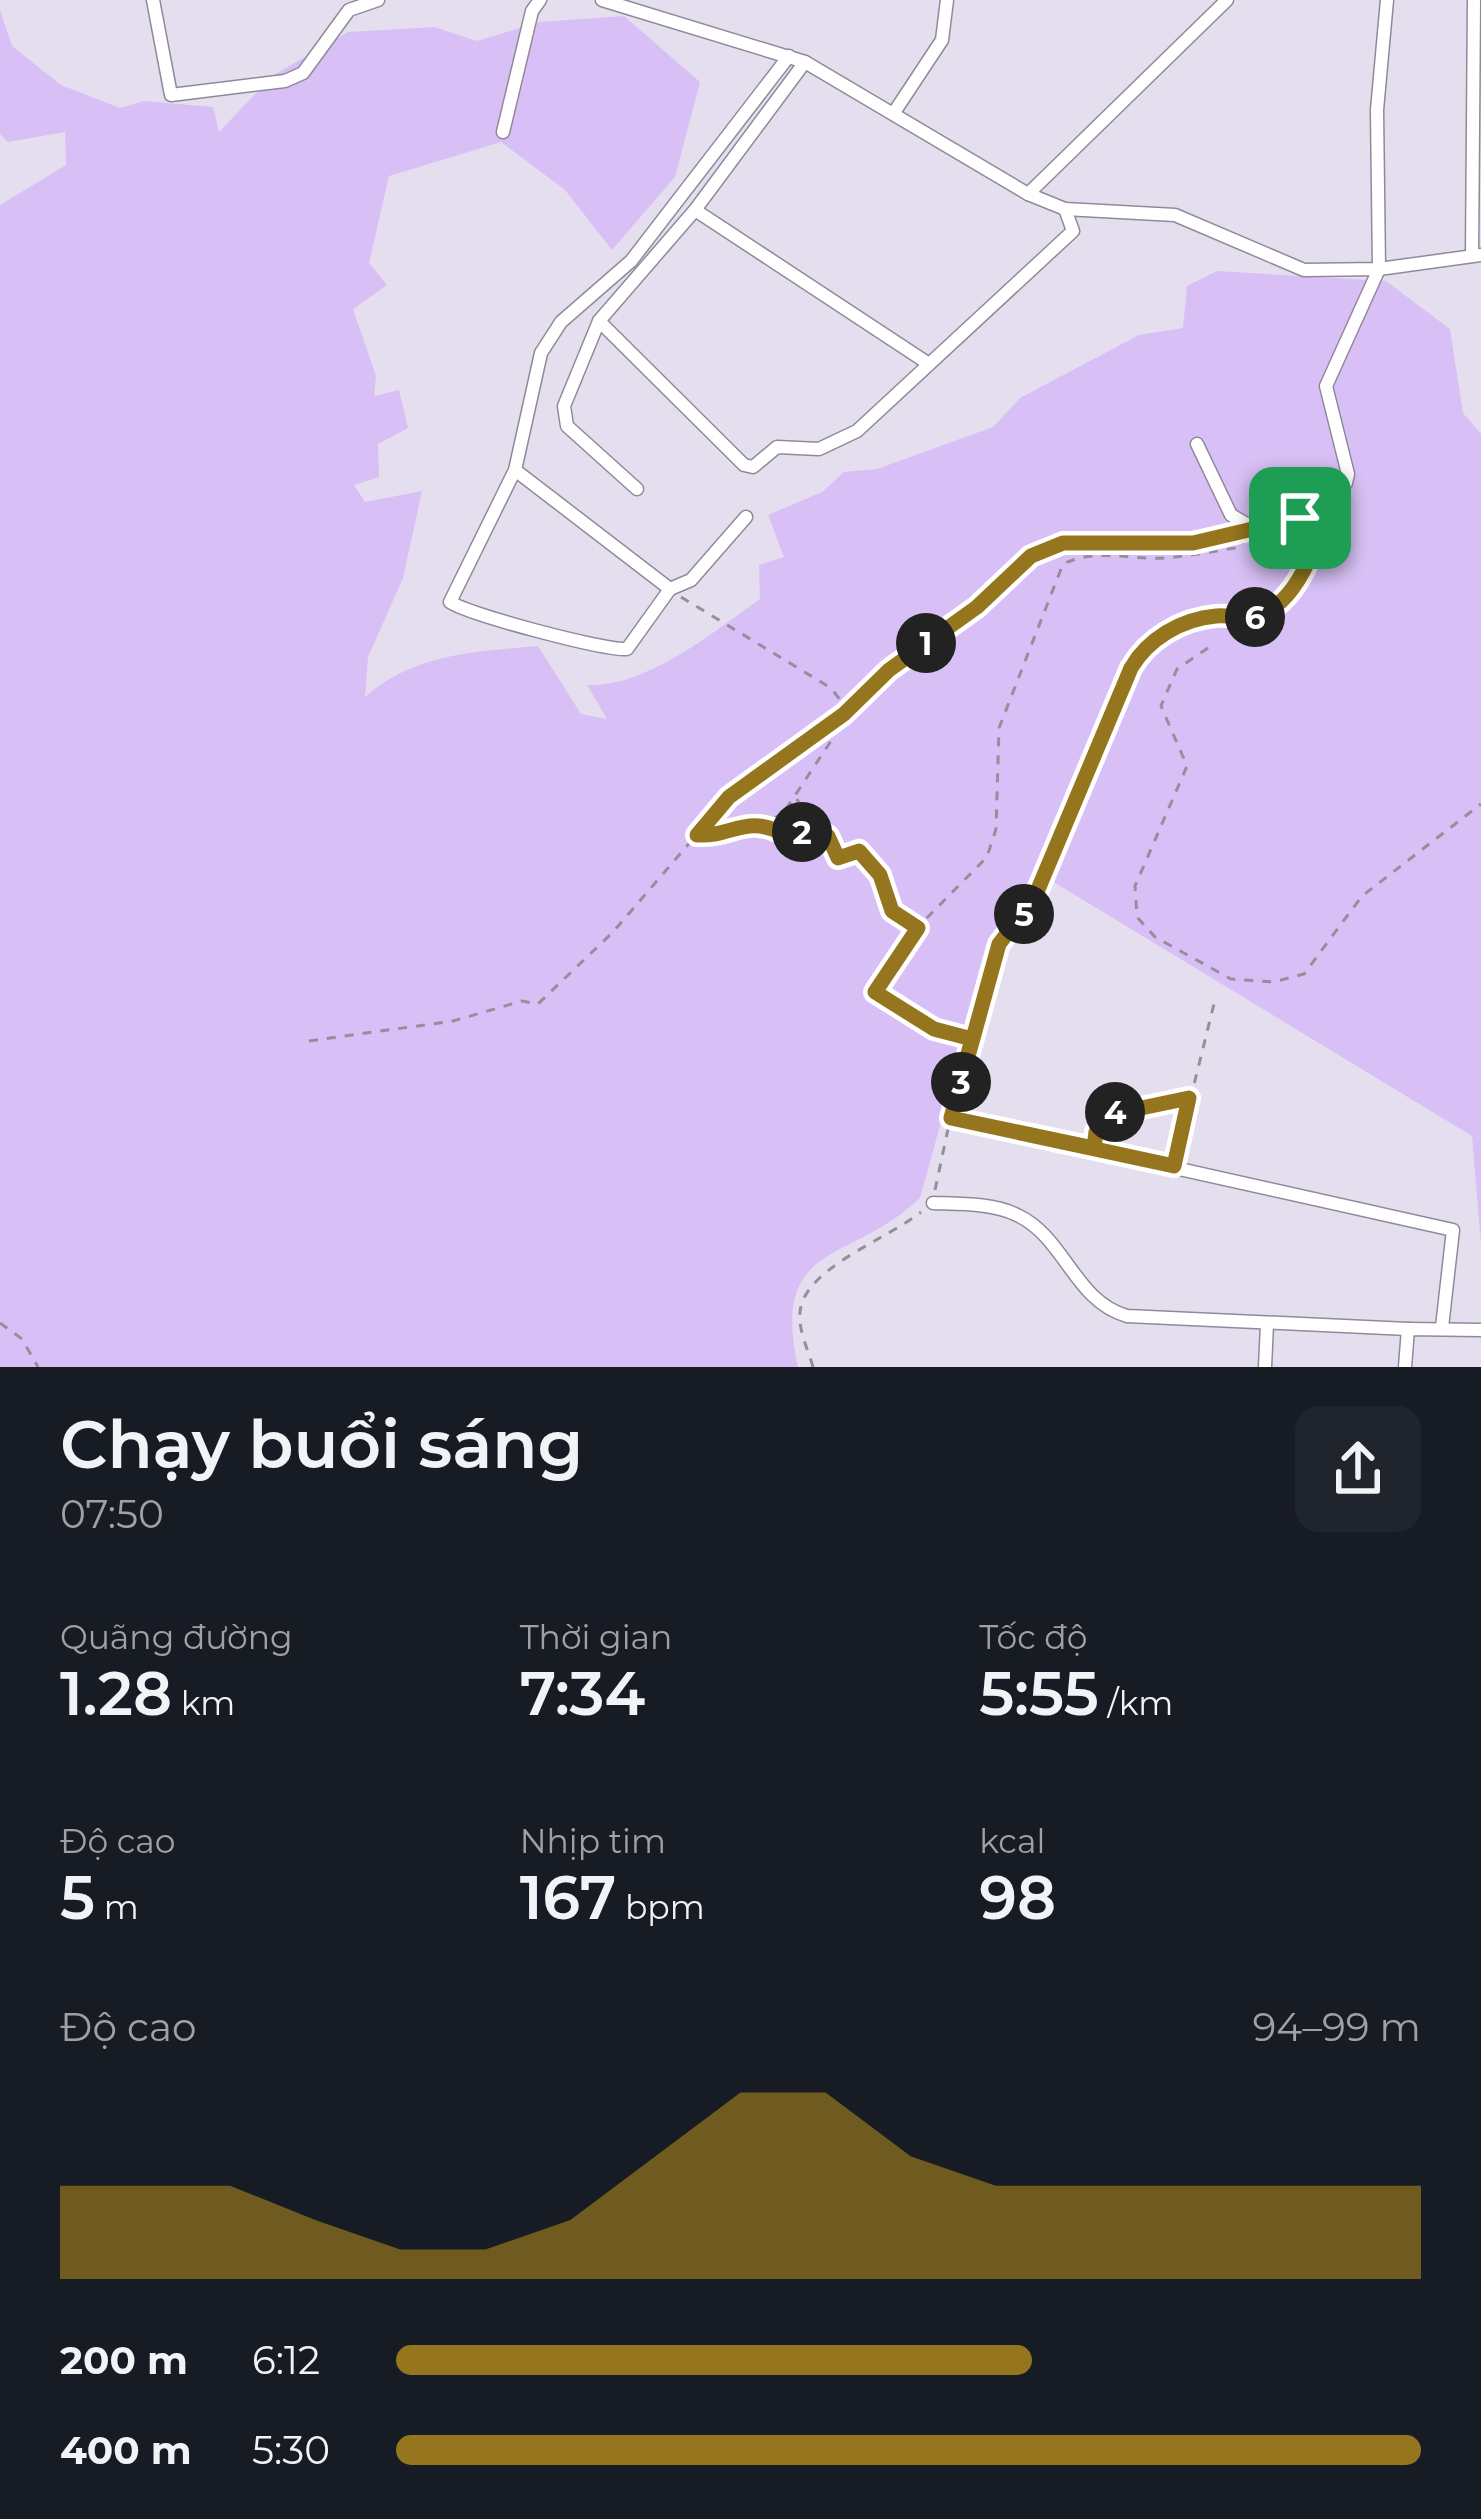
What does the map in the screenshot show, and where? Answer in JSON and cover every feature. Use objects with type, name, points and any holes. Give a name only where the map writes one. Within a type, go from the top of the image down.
[{"type":"street","points":[[153,0],[171,94],[285,81],[303,74],[349,10],[378,0]]},
{"type":"street","points":[[503,132],[532,11],[540,0]]},
{"type":"street","points":[[602,0],[805,62],[895,111],[1028,194],[1065,209],[1175,215],[1287,266],[1379,269],[1476,255],[1474,0]]},
{"type":"street","points":[[895,111],[942,40],[947,0]]},
{"type":"street","points":[[1028,194],[1227,0]]},
{"type":"street","points":[[1197,444],[1232,515],[1252,527],[1300,518],[1346,484],[1348,474],[1327,386],[1379,269],[1377,110],[1387,0]]},
{"type":"street","points":[[746,517],[691,580],[670,589],[627,649],[606,651],[577,637],[468,614],[450,602],[515,470],[541,353],[561,322],[631,261],[789,56]]},
{"type":"street","points":[[637,489],[566,426],[564,406],[599,321],[695,210],[805,62]]},
{"type":"street","points":[[599,321],[744,466],[753,466],[777,447],[819,449],[840,443],[1073,231],[1065,209]]},
{"type":"street","points":[[695,210],[929,364]]},
{"type":"street","points":[[515,470],[670,589]]},
{"type":"street","points":[[951,1118],[1453,1230],[1442,1328]]},
{"type":"street","points":[[933,1203],[1014,1212],[1032,1223],[1084,1288],[1110,1311],[1268,1324],[1481,1330]]},
{"type":"street","points":[[1265,1367],[1268,1324]]},
{"type":"street","points":[[1405,1367],[1408,1329]]},
{"type":"path","points":[[813,1367],[799,1316],[804,1293],[821,1275],[896,1232],[933,1203],[999,944],[1034,899],[1093,749],[1142,650],[1190,622],[1216,616],[1252,618],[1273,610],[1317,538],[1322,503]]},
{"type":"path","points":[[972,1039],[934,1029],[875,992],[918,928],[986,857],[996,829],[998,728],[1063,565],[1081,555],[1164,558],[1241,547],[1252,527]]},
{"type":"path","points":[[308,1040],[453,1021],[522,1001],[538,1004],[613,932],[729,797],[977,607],[1031,556],[1063,543],[1193,543],[1252,527]]},
{"type":"path","points":[[670,589],[780,662],[831,688],[841,701],[831,741],[795,797],[767,823],[697,835]]},
{"type":"path","points":[[1208,648],[1177,669],[1161,706],[1186,766],[1135,886],[1137,917],[1155,937],[1231,979],[1273,982],[1304,974],[1362,896],[1481,803]]},
{"type":"path","points":[[795,797],[812,829]]},
{"type":"path","points":[[767,823],[786,835],[812,829],[828,836],[838,858],[859,851],[870,860],[892,911],[918,928]]},
{"type":"path","points":[[1174,1166],[1214,1004]]},
{"type":"path","points":[[1094,1148],[1096,1132],[1108,1115],[1189,1098]]},
{"type":"path","points":[[0,1323],[22,1339],[38,1367]]},
{"type":"shaded area","points":[[0,10],[12,46],[61,85],[120,108],[144,101],[213,107],[219,132],[272,76],[348,32],[434,27],[477,41],[539,22],[624,16],[700,82],[675,177],[612,250],[565,190],[501,142],[389,176],[369,263],[387,285],[353,309],[376,376],[374,396],[399,390],[408,428],[378,444],[379,477],[354,485],[365,502],[422,491],[403,578],[368,657],[365,697],[384,682],[425,663],[538,646],[581,714],[607,719],[587,685],[633,677],[656,667],[760,599],[759,565],[784,557],[768,515],[822,492],[844,472],[877,469],[993,427],[1020,398],[1139,335],[1183,328],[1187,286],[1217,271],[1386,281],[1450,329],[1463,413],[1481,434],[1481,1245],[1472,1136],[1037,872],[990,945],[920,1198],[806,1275],[795,1296],[792,1326],[798,1367],[0,1367],[0,205],[66,165],[65,132],[8,142],[0,134]]},
{"type":"route","points":[[1300,518],[1193,543],[1063,543],[1031,556],[977,607],[889,670],[844,714],[729,797],[697,835],[767,823],[786,835],[812,829],[828,836],[838,858],[859,851],[870,860],[880,875],[888,906],[918,928],[875,992],[934,1029],[972,1039],[951,1118],[1174,1166],[1189,1098],[1108,1115],[1096,1132],[1094,1148],[951,1118],[999,944],[1034,899],[1071,815],[1085,768],[1131,668],[1157,637],[1190,622],[1216,616],[1252,618],[1273,610],[1292,586],[1317,538],[1322,503],[1300,518]]}]
